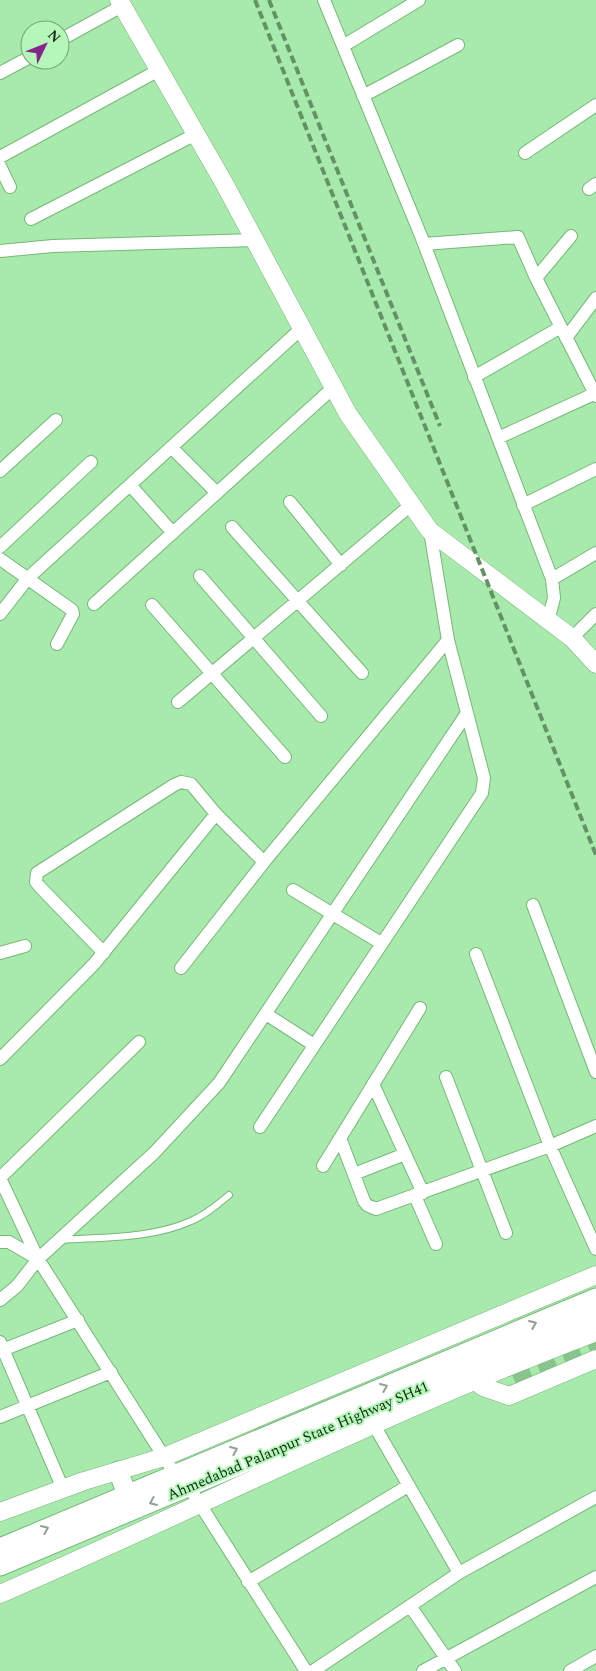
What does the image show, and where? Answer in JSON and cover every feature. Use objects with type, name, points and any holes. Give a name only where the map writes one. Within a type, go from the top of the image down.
[{"type":"main road","name":"Ahmedabad Palanpur State Highway SH41","points":[[0,1566],[188,1478],[596,1298]]},
{"type":"main road","name":"Ahmedabad Palanpur State Highway SH41","points":[[0,1548],[127,1494],[188,1478],[596,1315]]},
{"type":"main road","points":[[118,1471],[127,1494]]},
{"type":"street","points":[[324,0],[424,244],[552,579],[554,598],[548,621]]},
{"type":"street","points":[[343,46],[420,0]]},
{"type":"street","points":[[70,34],[120,3],[255,240],[348,414],[430,531],[572,638],[596,664]]},
{"type":"street","points":[[363,96],[458,45]]},
{"type":"street","points":[[0,73],[20,62]]},
{"type":"street","points":[[0,157],[159,70]]},
{"type":"street","points":[[525,153],[594,110]]},
{"type":"street","points":[[31,219],[196,134]]},
{"type":"street","points":[[0,166],[10,187]]},
{"type":"street","points":[[536,278],[571,236]]},
{"type":"street","points":[[424,244],[518,237],[536,278],[596,394],[498,438]]},
{"type":"street","points":[[0,251],[91,244],[255,240]]},
{"type":"street","points":[[474,377],[564,332],[596,298]]},
{"type":"street","points":[[0,614],[28,578],[302,328]]},
{"type":"street","points":[[94,604],[334,387]]},
{"type":"street","points":[[0,470],[56,420]]},
{"type":"street","points":[[171,447],[217,493]]},
{"type":"street","points":[[0,547],[91,462]]},
{"type":"street","points":[[523,505],[596,469]]},
{"type":"street","points":[[130,485],[173,533]]},
{"type":"street","points":[[290,502],[341,565]]},
{"type":"street","points":[[178,702],[412,504]]},
{"type":"street","points":[[232,527],[362,673]]},
{"type":"street","points":[[260,1128],[482,793],[484,778],[448,640],[430,531]]},
{"type":"street","points":[[552,579],[596,553]]},
{"type":"street","points":[[0,559],[73,612],[57,644]]},
{"type":"street","points":[[200,576],[255,637],[321,716]]},
{"type":"street","points":[[152,605],[285,757]]},
{"type":"street","points":[[572,638],[596,614]]},
{"type":"street","points":[[181,968],[264,862],[448,640]]},
{"type":"street","points":[[0,1300],[17,1286],[38,1260],[154,1153],[218,1083],[467,713]]},
{"type":"street","points":[[104,953],[40,887],[35,877],[36,872],[181,782],[191,784],[216,814],[264,862]]},
{"type":"street","points":[[0,1059],[104,953],[216,814]]},
{"type":"street","points":[[293,890],[381,944]]},
{"type":"street","points":[[533,905],[596,1072]]},
{"type":"street","points":[[0,953],[25,946]]},
{"type":"street","points":[[476,954],[550,1146],[596,1249]]},
{"type":"street","points":[[323,1166],[420,1008]]},
{"type":"street","points":[[266,1014],[314,1045]]},
{"type":"street","points":[[139,1042],[0,1178],[38,1260],[164,1457],[188,1478],[200,1505],[306,1671]]},
{"type":"street","points":[[446,1077],[506,1233]]},
{"type":"street","points":[[373,1084],[405,1154],[436,1244]]},
{"type":"street","points":[[340,1138],[364,1201],[372,1208],[384,1208],[550,1146],[596,1126]]},
{"type":"street","points":[[354,1174],[405,1154]]},
{"type":"street","points":[[0,1242],[9,1242],[38,1260]]},
{"type":"street","points":[[0,1512],[63,1489],[164,1457],[596,1275]]},
{"type":"street","points":[[63,1489],[1,1348],[78,1320]]},
{"type":"street","points":[[0,1594],[374,1425],[481,1384],[596,1332]]},
{"type":"street","points":[[481,1384],[509,1396],[596,1359]]},
{"type":"street","points":[[0,1417],[111,1372]]},
{"type":"street","points":[[481,1384],[513,1377]]},
{"type":"street","points":[[374,1425],[459,1573]]},
{"type":"street","points":[[248,1582],[408,1486]]},
{"type":"street","points":[[313,1671],[459,1573],[596,1497]]},
{"type":"street","points":[[423,1671],[596,1577]]},
{"type":"street","points":[[410,1606],[455,1671]]},
{"type":"street","points":[[570,1671],[596,1656]]},
{"type":"lane","points":[[59,1240],[127,1235],[170,1229],[206,1213],[228,1195]]},
{"type":"tunnel","points":[[513,1377],[596,1343]]},
{"type":"railway","points":[[255,0],[596,855]]},
{"type":"railway","points":[[269,0],[440,426]]}]
